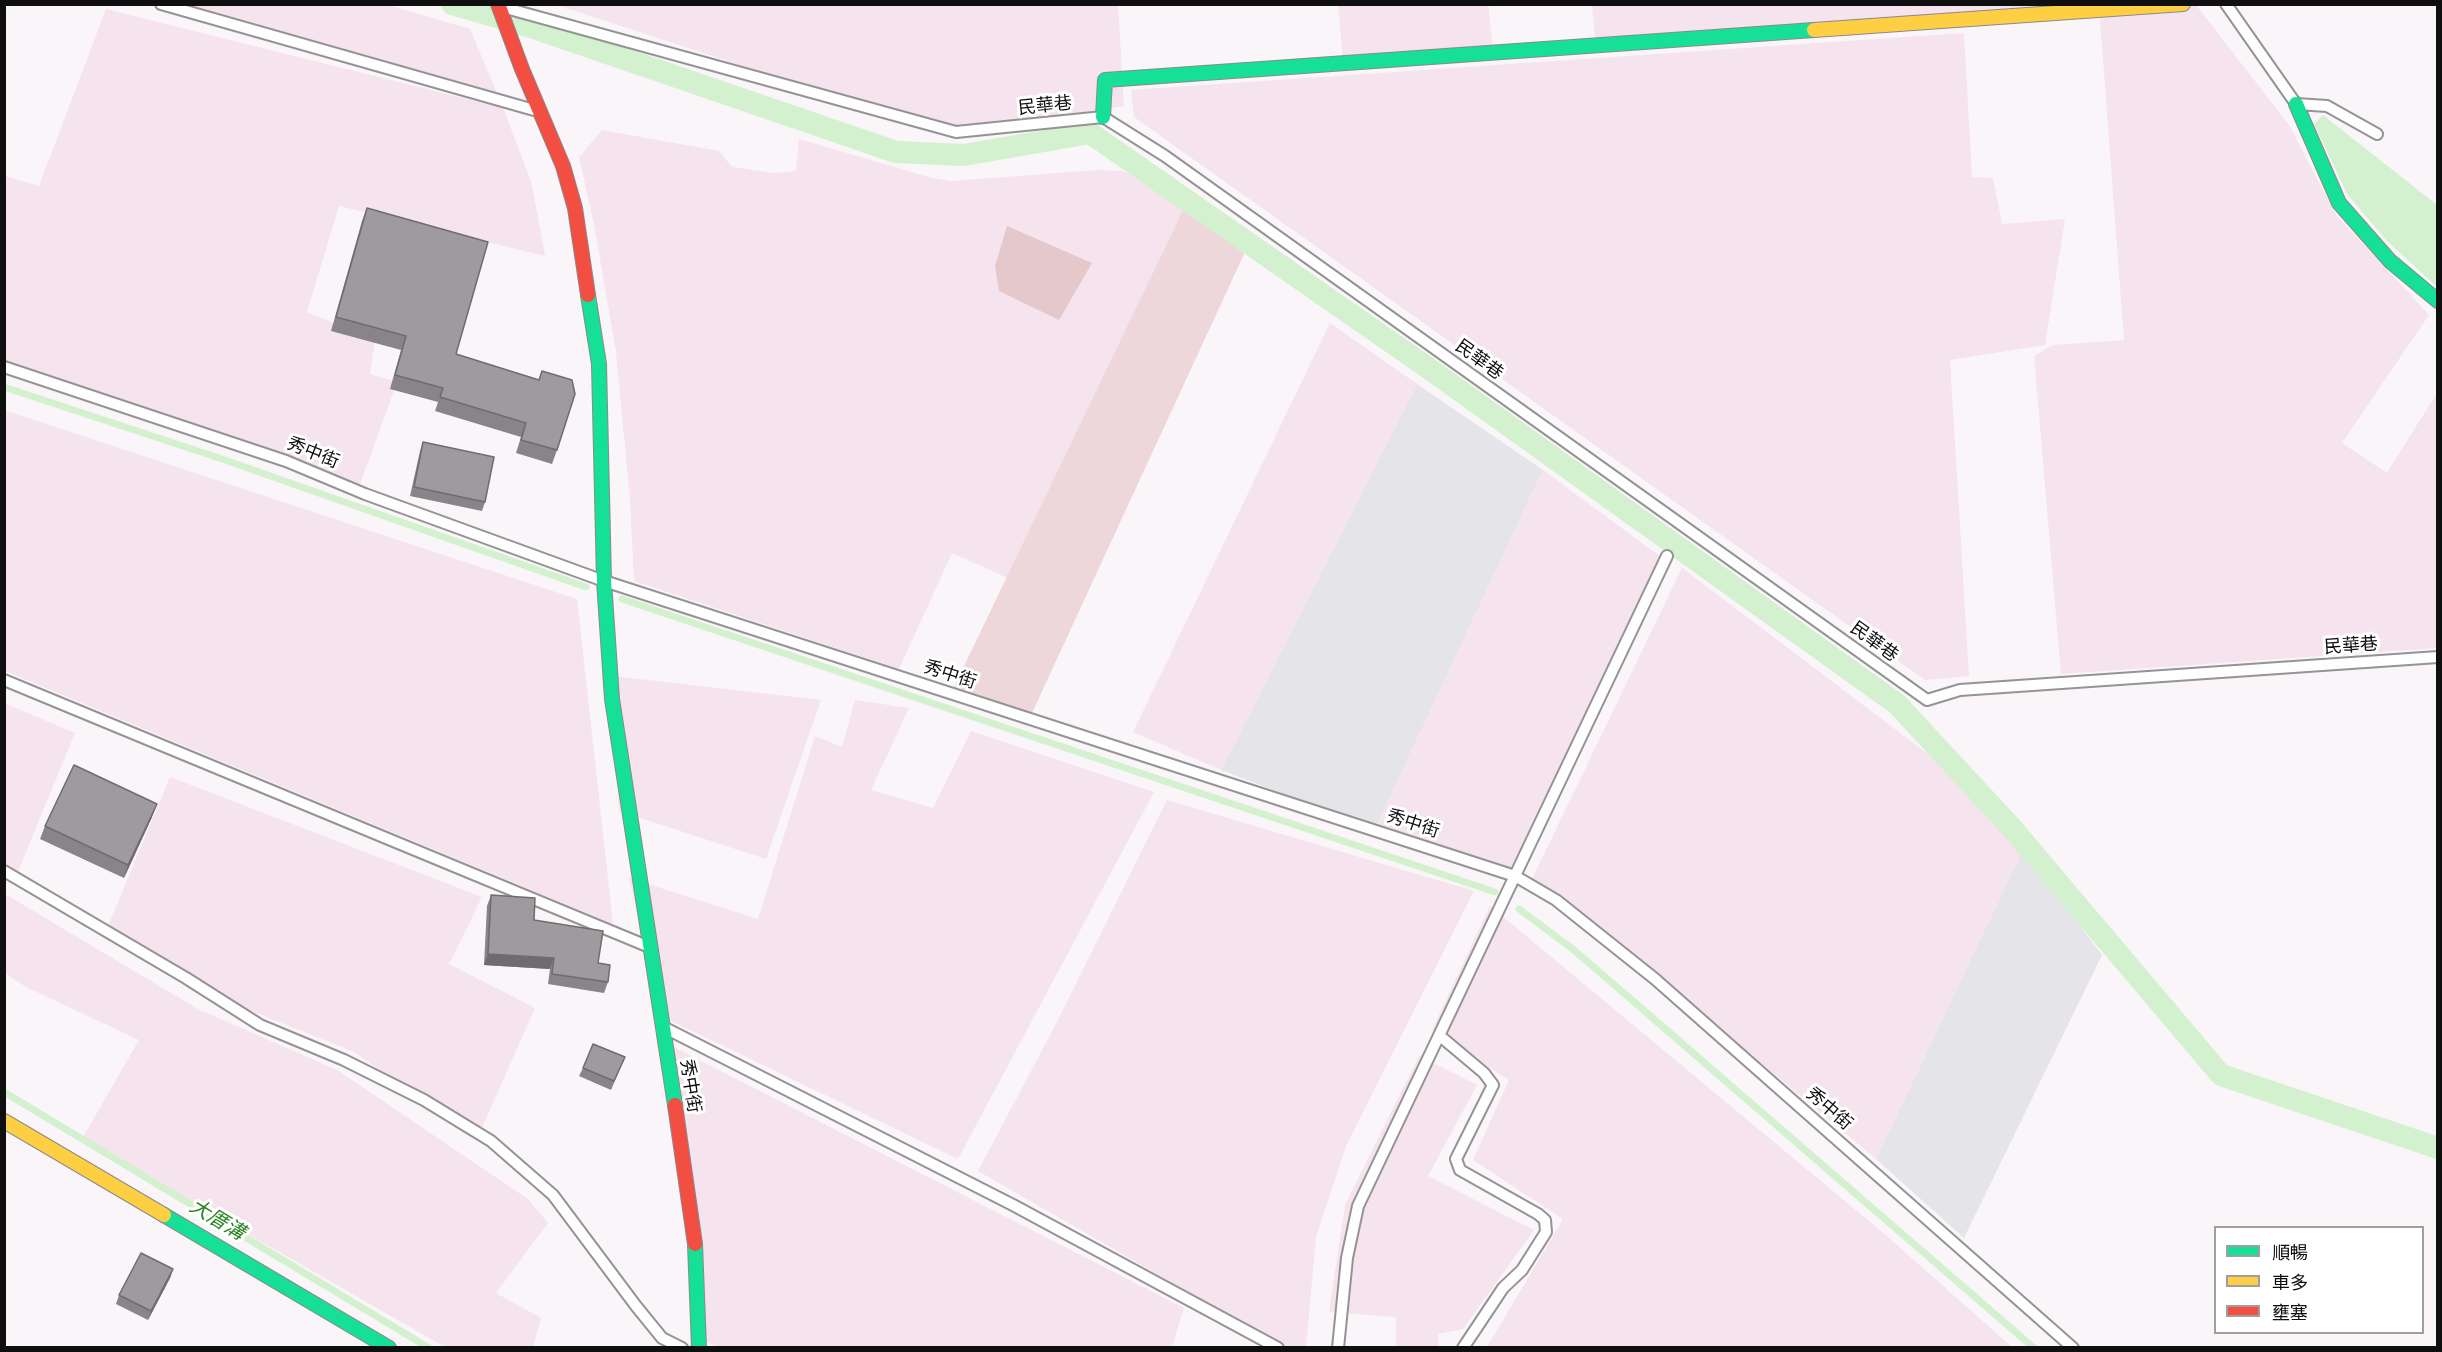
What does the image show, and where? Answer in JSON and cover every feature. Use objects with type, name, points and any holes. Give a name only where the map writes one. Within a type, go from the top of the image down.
[{"type":"street","points":[[1103,117],[1105,80],[2183,4]]},
{"type":"street","name":"秀中街","points":[[496,5],[563,166],[575,208],[599,364],[604,581],[612,699],[694,1228],[699,1347]]},
{"type":"street","points":[[2296,104],[2339,203],[2390,261],[2438,302]]},
{"type":"street","points":[[4,1121],[389,1347]]},
{"type":"lane","points":[[161,4],[540,111]]},
{"type":"lane","points":[[2226,4],[2296,104],[2327,106],[2377,134]]},
{"type":"lane","name":"民華巷","points":[[496,5],[956,132],[1103,117],[1165,156],[1927,700],[1960,690],[2438,657]]},
{"type":"lane","name":"秀中街","points":[[4,367],[286,461],[365,494],[604,581],[1515,876],[1556,900],[1655,979],[2073,1347]]},
{"type":"lane","points":[[1338,1347],[1347,1258],[1358,1206],[1667,556]]},
{"type":"lane","points":[[4,680],[651,947]]},
{"type":"lane","points":[[4,871],[186,978],[260,1025],[364,1070],[424,1100],[491,1141],[553,1195],[662,1338],[682,1347]]},
{"type":"lane","points":[[664,1032],[666,1028],[705,1050],[1013,1204],[1278,1347]]},
{"type":"lane","points":[[1440,1036],[1484,1073],[1493,1085],[1456,1159],[1460,1170],[1538,1214],[1545,1220],[1546,1232],[1522,1270],[1503,1288],[1463,1347]]},
{"type":"lane","points":[[359,1347],[368,1334]]},
{"type":"shaded area","points":[[1592,4],[2073,5],[1595,38]]},
{"type":"shaded area","points":[[175,5],[388,5],[470,29],[499,98]]},
{"type":"shaded area","points":[[557,5],[1118,5],[1124,106],[976,130],[932,128]]},
{"type":"shaded area","points":[[1338,5],[1488,5],[1493,48],[1343,60]]},
{"type":"shaded area","points":[[2099,5],[2196,5],[2289,125],[2336,215],[2429,315],[2342,443],[2387,473],[2437,393],[2437,648],[2061,674],[2034,356],[2053,345],[2124,340]]},
{"type":"shaded area","points":[[106,9],[503,108],[531,181],[545,256],[339,206],[307,312],[375,340],[370,374],[397,382],[358,490],[5,364],[5,176],[39,186]]},
{"type":"shaded area","points":[[1964,33],[1972,177],[1993,178],[2002,224],[2065,219],[2045,345],[1950,360],[1969,676],[1925,680],[1134,117],[1131,90]]},
{"type":"shaded area","points":[[2323,115],[2437,205],[2437,287],[2387,241],[2347,194],[2314,124]]},
{"type":"shaded area","points":[[602,130],[719,151],[732,167],[774,173],[796,171],[799,139],[932,178],[952,181],[1098,170],[1123,171],[1147,179],[1184,208],[1008,578],[952,553],[899,669],[634,581],[630,499],[616,352],[594,224],[579,157]]},
{"type":"shaded area","points":[[1184,208],[1245,252],[1032,713],[954,687]]},
{"type":"shaded area","points":[[1007,226],[1092,263],[1059,320],[999,291],[995,266]]},
{"type":"shaded area","points":[[1330,323],[1417,384],[1221,770],[1133,732]]},
{"type":"shaded area","points":[[1417,384],[1543,470],[1375,829],[1221,770]]},
{"type":"shaded area","points":[[4,410],[577,599],[613,924],[5,671]]},
{"type":"shaded area","points":[[1543,470],[1665,560],[1520,875],[1375,829]]},
{"type":"shaded area","points":[[1682,568],[1957,776],[2023,849],[1876,1159],[1558,893],[1532,879]]},
{"type":"shaded area","points":[[613,676],[821,700],[766,859],[619,811]]},
{"type":"shaded area","points":[[855,700],[909,708],[871,790],[933,808],[971,731],[1154,792],[958,1159],[661,1016],[629,878],[758,919],[815,736],[842,747]]},
{"type":"shaded area","points":[[4,703],[75,733],[14,881],[5,875]]},
{"type":"shaded area","points":[[170,777],[482,897],[449,964],[535,1008],[477,1139],[354,1052],[214,996],[108,926]]},
{"type":"shaded area","points":[[1167,800],[1474,891],[1346,1146],[1316,1237],[1306,1347],[1284,1347],[978,1171],[1057,1022]]},
{"type":"shaded area","points":[[2023,849],[2102,955],[1964,1238],[1876,1159]]},
{"type":"shaded area","points":[[5,894],[198,1009],[337,1070],[528,1199],[548,1223],[496,1293],[541,1318],[533,1347],[445,1347],[82,1139],[139,1040],[26,987],[5,973]]},
{"type":"shaded area","points":[[1490,906],[1881,1231],[2012,1347],[1487,1347],[1563,1219],[1473,1160],[1509,1080],[1432,1030]]},
{"type":"shaded area","points":[[666,1043],[1184,1308],[1172,1347],[719,1348],[698,1337]]},
{"type":"shaded area","points":[[1419,1056],[1477,1085],[1428,1176],[1534,1230],[1463,1329],[1438,1334],[1439,1347],[1396,1347],[1396,1317],[1329,1312],[1345,1205]]},
{"type":"building","points":[[367,208],[488,242],[456,354],[539,380],[542,371],[572,380],[575,394],[557,450],[521,440],[526,423],[440,397],[443,388],[395,375],[406,336],[336,317]]},
{"type":"building","points":[[423,442],[494,457],[485,502],[414,487]]},
{"type":"building","points":[[74,765],[157,804],[128,865],[45,826]]},
{"type":"building","points":[[491,895],[535,898],[534,920],[603,931],[598,963],[610,965],[608,982],[552,974],[554,958],[488,954]]},
{"type":"building","points":[[593,1044],[625,1057],[614,1081],[583,1068]]},
{"type":"building","points":[[141,1253],[173,1269],[151,1311],[119,1295]]},
{"type":"waterway","points":[[452,4],[537,29],[896,152],[964,155],[1090,133],[1431,370],[1897,704],[2011,827],[2221,1075],[2438,1148]]},
{"type":"waterway","points":[[4,387],[222,459],[586,587]]},
{"type":"waterway","points":[[622,599],[1495,892]]},
{"type":"waterway","points":[[1519,909],[1574,950],[2034,1348]]},
{"type":"waterway","name":"大厝溝","points":[[4,1092],[429,1348]]},
{"type":"traffic: fast","points":[[1103,117],[1105,80],[1814,30]]},
{"type":"traffic: fast","points":[[2296,104],[2339,203],[2390,261],[2438,301]]},
{"type":"traffic: fast","points":[[588,295],[599,364],[604,581],[612,699],[675,1105]]},
{"type":"traffic: fast","points":[[164,1215],[389,1348]]},
{"type":"traffic: fast","points":[[695,1244],[699,1348]]},
{"type":"traffic: slow","points":[[1814,30],[2183,4]]},
{"type":"traffic: slow","points":[[4,1121],[164,1215]]},
{"type":"traffic: jam","points":[[498,4],[522,69],[563,166],[575,208],[588,295]]},
{"type":"traffic: jam","points":[[675,1105],[695,1244]]}]
